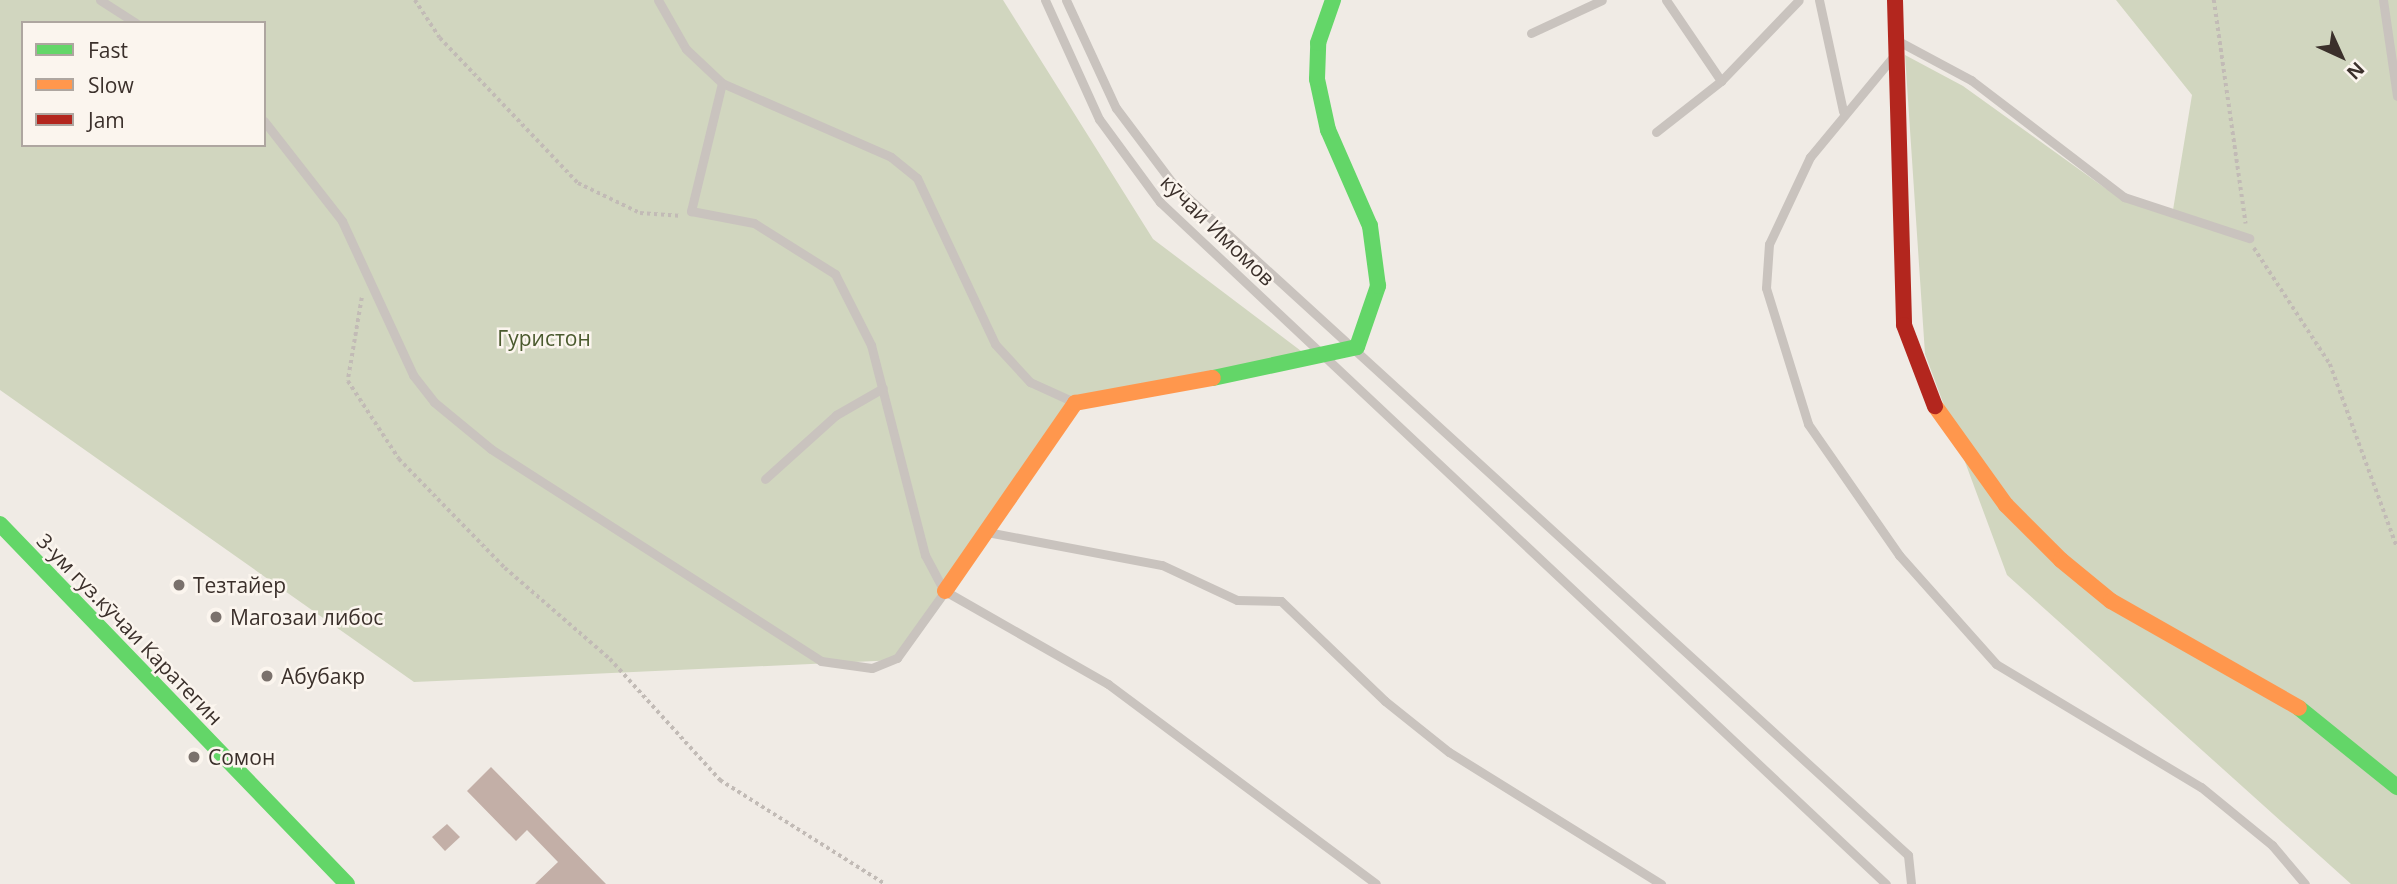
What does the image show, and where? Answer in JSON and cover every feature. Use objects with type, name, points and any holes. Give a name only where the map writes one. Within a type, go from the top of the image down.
[{"type":"street","points":[[945,591],[1075,403],[1331,358],[1357,347],[1378,286],[1377,257],[1328,130],[1317,79],[1318,43],[1333,0]]},
{"type":"street","points":[[1895,0],[1910,360],[1967,454],[2006,505],[2111,601],[2307,712],[2397,787]]},
{"type":"street","name":"3-ум гуз.кӯчаи Каратегин","points":[[0,524],[347,884]]},
{"type":"lane","points":[[100,0],[133,21]]},
{"type":"lane","points":[[658,0],[686,48],[722,83],[905,167],[926,191],[995,344],[1030,382],[1075,403]]},
{"type":"lane","name":"кӯчаи Имомов","points":[[1045,0],[1085,95],[1143,182],[1886,884]]},
{"type":"lane","name":"кӯчаи Имомов","points":[[1066,0],[1104,86],[1150,157],[1207,217],[1357,347],[1908,855],[1911,884]]},
{"type":"lane","points":[[1531,33],[1602,0]]},
{"type":"lane","points":[[1666,0],[1721,81]]},
{"type":"lane","points":[[1656,132],[1721,81],[1799,0]]},
{"type":"lane","points":[[1819,0],[1843,111]]},
{"type":"lane","points":[[2383,0],[2397,96]]},
{"type":"lane","points":[[2249,238],[2124,197],[1970,80],[1896,47],[1843,111],[1786,200],[1764,265],[1791,377],[1829,463],[1899,555],[1996,664],[2201,787],[2272,845],[2305,884]]},
{"type":"lane","points":[[722,83],[691,211],[754,223],[835,274],[855,303],[883,388],[925,555],[945,591],[1108,684],[1376,884]]},
{"type":"lane","points":[[266,124],[342,221],[397,349],[435,402],[491,449],[786,643],[821,661],[872,668],[897,658],[915,639],[945,591]]},
{"type":"lane","points":[[765,479],[836,415],[883,388]]},
{"type":"lane","points":[[985,532],[1162,565],[1237,600],[1281,601],[1385,701],[1449,752],[1661,884]]},
{"type":"path","points":[[415,0],[440,38],[578,183],[640,213],[669,219],[691,211]]},
{"type":"path","points":[[2214,0],[2249,238],[2310,332],[2359,432],[2397,547]]},
{"type":"path","points":[[365,279],[348,381],[400,459],[505,568],[610,659],[720,780],[886,884]]},
{"type":"green space","name":"Гуристон","points":[[0,0],[1003,0],[1153,239],[1309,357],[1070,412],[897,660],[414,682],[0,390]]},
{"type":"green space","points":[[2116,0],[2397,0],[2397,884],[2351,884],[2007,575],[1925,354],[1905,55],[1963,86],[2105,188],[2172,216],[2192,95]]},
{"type":"building","points":[[491,767],[606,884],[535,884],[558,862],[527,830],[516,841],[467,791]]},
{"type":"building","points":[[447,824],[460,837],[445,851],[432,837]]},
{"type":"traffic: fast","points":[[1213,378],[1357,347],[1378,286],[1370,226],[1328,130],[1317,79],[1318,43],[1333,0]]},
{"type":"traffic: fast","points":[[0,524],[347,884]]},
{"type":"traffic: fast","points":[[2299,708],[2397,787]]},
{"type":"traffic: slow","points":[[945,591],[1075,403],[1213,378]]},
{"type":"traffic: slow","points":[[1935,406],[2006,505],[2061,560],[2111,601],[2299,708]]},
{"type":"traffic: jam","points":[[1895,0],[1904,325],[1935,406]]},
{"type":"place","name":"Тезтайер","points":[[179,585]]},
{"type":"place","name":"Магозаи либос","points":[[216,617]]},
{"type":"place","name":"Абубакр","points":[[267,676]]},
{"type":"place","name":"Сомон","points":[[194,757]]}]
